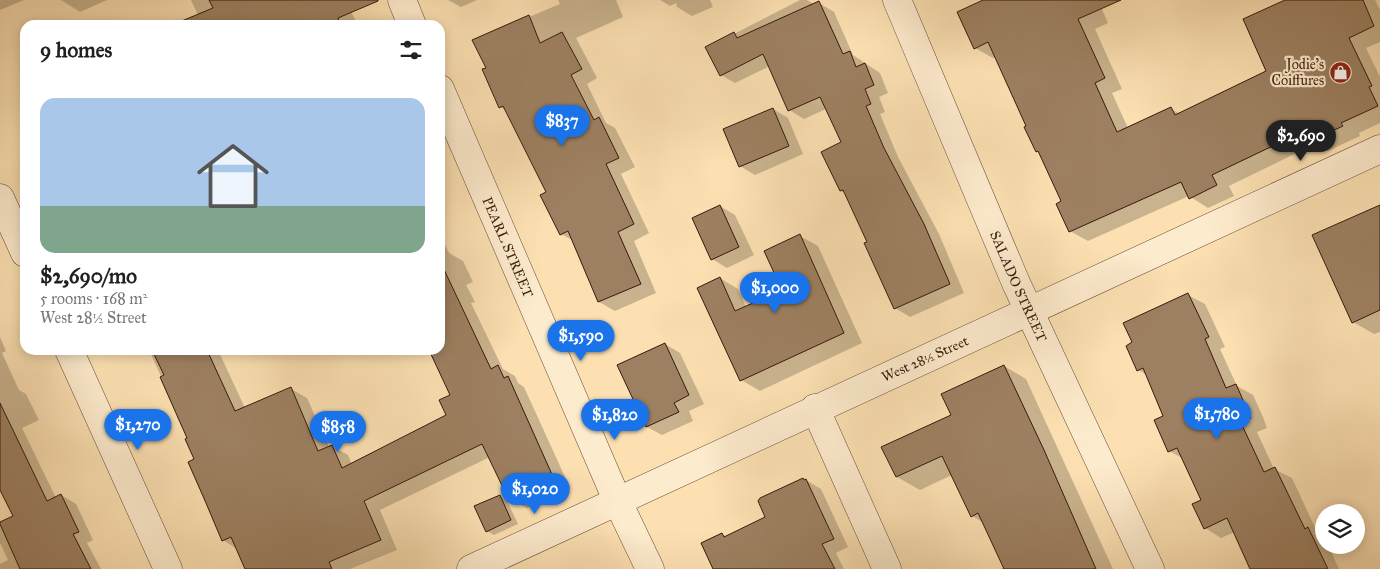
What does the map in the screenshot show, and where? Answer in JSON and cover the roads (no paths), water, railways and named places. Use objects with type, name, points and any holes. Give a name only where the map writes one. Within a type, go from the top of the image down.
[{"type":"street","points":[[402,0],[410,20]]},
{"type":"street","name":"SALADO STREET","points":[[897,0],[1029,311],[1150,569]]},
{"type":"street","name":"PEARL STREET","points":[[445,101],[617,500],[650,569]]},
{"type":"street","name":"West 28½ Street","points":[[471,569],[815,408],[1380,149]]},
{"type":"street","points":[[0,198],[20,242]]},
{"type":"street","points":[[71,355],[168,569]]},
{"type":"street","points":[[815,408],[888,569]]},
{"type":"place","name":"Jodie's Coiffures","points":[[1340,72]]}]
